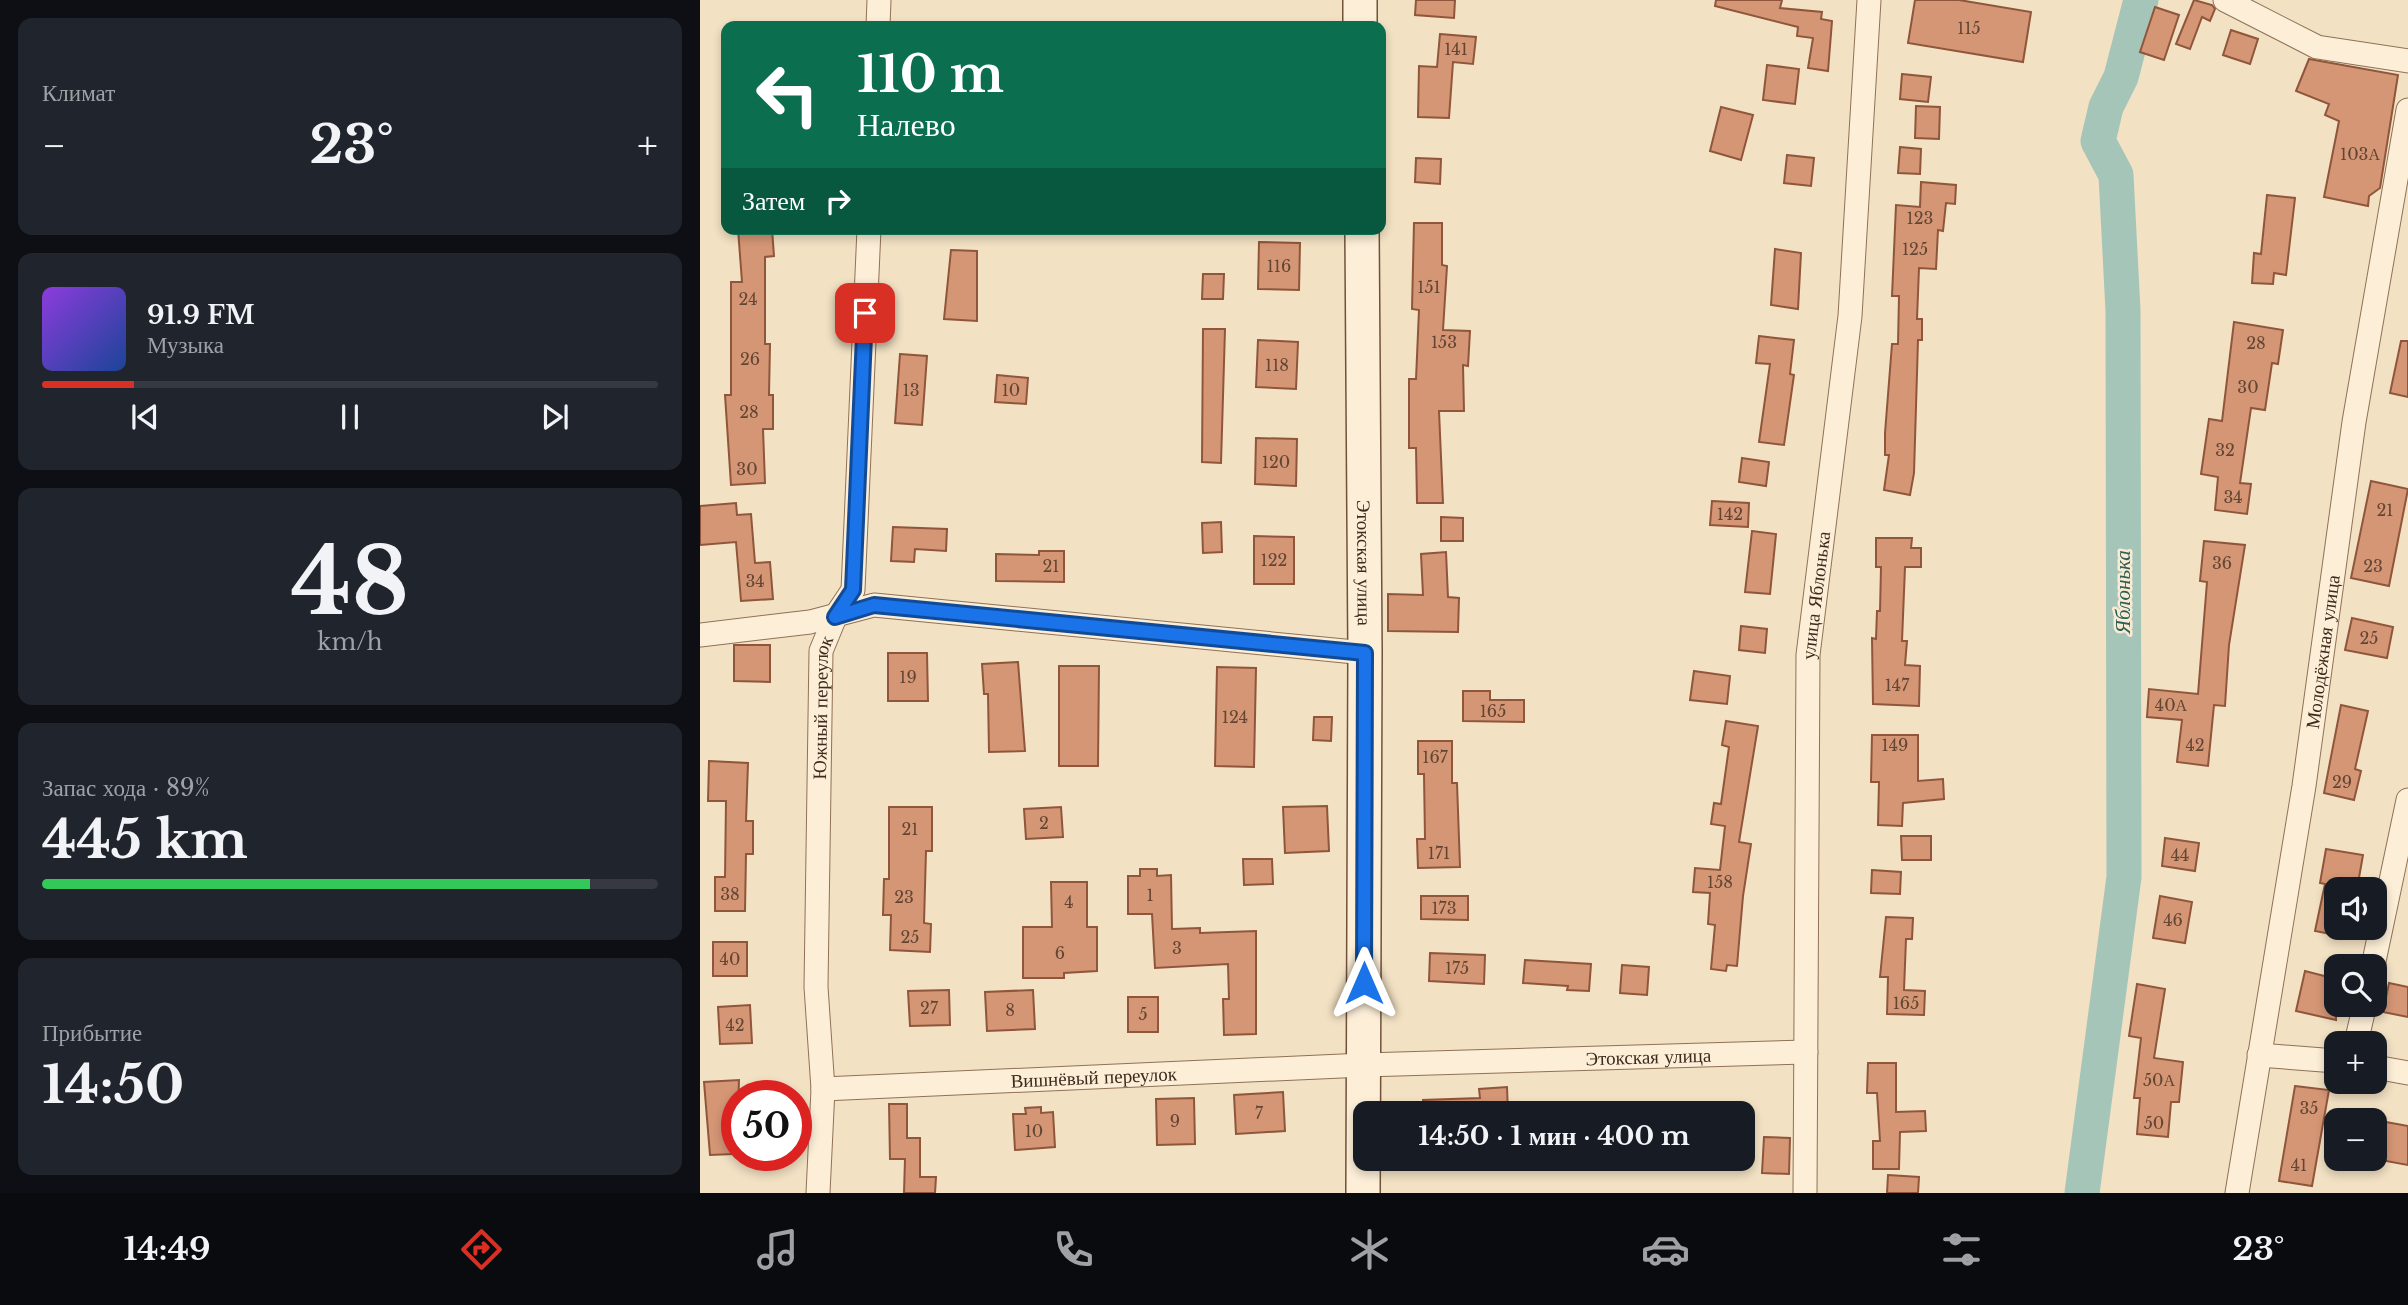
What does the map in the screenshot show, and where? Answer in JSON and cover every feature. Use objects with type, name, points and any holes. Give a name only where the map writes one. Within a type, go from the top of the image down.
[{"type":"main road","points":[[1360,0],[1360,21]]},
{"type":"main road","name":"Этокская улица","points":[[1362,235],[1365,653],[1363,1193]]},
{"type":"street","points":[[877,21],[879,0]]},
{"type":"street","name":"улица Яблонька","points":[[1805,1193],[1808,654],[1850,316],[1869,0]]},
{"type":"street","points":[[2225,0],[2317,47],[2408,61]]},
{"type":"street","name":"Молодёжная улица","points":[[2237,1193],[2304,786],[2354,422],[2408,110]]},
{"type":"street","name":"Южный переулок","points":[[818,1193],[823,1089],[816,987],[821,651],[835,617],[853,590],[869,235]]},
{"type":"street","points":[[700,635],[835,617],[874,605],[1365,653]]},
{"type":"street","points":[[2376,954],[2408,800]]},
{"type":"street","name":"Этокская улица","points":[[1364,1065],[1806,1052]]},
{"type":"street","points":[[2259,1055],[2324,1060]]},
{"type":"street","name":"Вишнёвый переулок","points":[[823,1089],[1364,1065]]},
{"type":"street","points":[[2387,1069],[2408,1073]]},
{"type":"building","points":[[1416,0],[1455,0],[1454,18],[1415,15]]},
{"type":"building","points":[[1716,0],[1782,0],[1780,8],[1822,12],[1821,19],[1832,21],[1828,71],[1808,68],[1813,38],[1797,36],[1798,27],[1715,6]]},
{"type":"building","points":[[1915,0],[1959,0],[2031,12],[2023,62],[1908,43]]},
{"type":"building","points":[[2194,0],[2212,5],[2215,9],[2210,21],[2202,17],[2190,49],[2176,44]]},
{"type":"building","points":[[2155,7],[2179,15],[2164,60],[2140,52]]},
{"type":"building","points":[[2231,30],[2258,39],[2250,64],[2223,55]]},
{"type":"building","points":[[1440,34],[1476,37],[1473,64],[1453,62],[1449,118],[1418,117],[1419,66],[1437,67]]},
{"type":"building","points":[[2309,59],[2398,75],[2380,188],[2369,196],[2368,206],[2324,197],[2339,121],[2325,115],[2329,104],[2296,91]]},
{"type":"building","points":[[1767,65],[1799,69],[1795,104],[1763,100]]},
{"type":"building","points":[[1902,74],[1931,77],[1928,102],[1900,99]]},
{"type":"building","points":[[1916,106],[1940,107],[1939,139],[1915,138]]},
{"type":"building","points":[[1721,107],[1753,115],[1741,160],[1710,151]]},
{"type":"building","points":[[1900,147],[1921,149],[1920,174],[1898,173]]},
{"type":"building","points":[[1787,155],[1814,158],[1811,186],[1784,183]]},
{"type":"building","points":[[1416,158],[1441,159],[1440,184],[1415,182]]},
{"type":"building","points":[[1921,182],[1956,185],[1955,204],[1946,203],[1943,231],[1938,230],[1936,269],[1919,268],[1917,319],[1922,319],[1922,340],[1918,340],[1914,473],[1910,495],[1884,490],[1889,455],[1885,455],[1885,433],[1892,344],[1898,344],[1899,296],[1892,296],[1896,205],[1920,207]]},
{"type":"building","points":[[2267,195],[2295,198],[2286,275],[2274,273],[2273,284],[2252,283],[2254,253],[2261,254]]},
{"type":"building","points":[[1414,223],[1442,223],[1442,265],[1447,266],[1443,330],[1470,331],[1468,366],[1463,365],[1464,411],[1439,411],[1443,503],[1417,503],[1416,448],[1409,448],[1409,379],[1416,379],[1419,310],[1412,309]]},
{"type":"building","points":[[738,235],[772,235],[774,256],[765,257],[765,344],[770,344],[769,395],[773,395],[773,429],[763,429],[765,483],[731,485],[725,395],[731,395],[731,282],[742,282]]},
{"type":"building","points":[[1259,242],[1300,243],[1299,290],[1258,289]]},
{"type":"building","points":[[1775,249],[1801,253],[1798,309],[1771,305]]},
{"type":"building","points":[[951,250],[977,251],[977,321],[944,319]]},
{"type":"building","points":[[1203,274],[1224,274],[1223,299],[1202,299]]},
{"type":"building","points":[[2234,322],[2283,330],[2278,364],[2272,363],[2265,410],[2251,408],[2240,483],[2251,484],[2247,514],[2215,510],[2218,477],[2201,474],[2209,419],[2222,421]]},
{"type":"building","points":[[1203,329],[1225,329],[1221,463],[1202,462]]},
{"type":"building","points":[[1759,336],[1794,340],[1790,374],[1794,375],[1784,445],[1759,442],[1770,364],[1756,363]]},
{"type":"building","points":[[1258,340],[1298,342],[1296,389],[1256,387]]},
{"type":"building","points":[[2401,341],[2408,341],[2408,397],[2390,393]]},
{"type":"building","points":[[900,354],[927,356],[922,425],[895,423]]},
{"type":"building","points":[[997,375],[1028,378],[1026,404],[995,402]]},
{"type":"building","points":[[1256,438],[1297,439],[1296,486],[1255,484]]},
{"type":"building","points":[[1742,458],[1769,462],[1766,486],[1739,482]]},
{"type":"building","points":[[2371,481],[2408,489],[2389,586],[2351,578]]},
{"type":"building","points":[[1712,501],[1749,503],[1748,527],[1710,525]]},
{"type":"building","points":[[736,503],[737,515],[751,514],[755,563],[770,562],[773,599],[741,601],[736,542],[700,545],[700,506]]},
{"type":"building","points":[[1441,517],[1463,518],[1463,541],[1441,541]]},
{"type":"building","points":[[1221,522],[1222,552],[1203,553],[1202,523]]},
{"type":"building","points":[[893,527],[947,529],[946,551],[915,549],[914,562],[891,561]]},
{"type":"building","points":[[1752,531],[1776,534],[1770,594],[1745,592]]},
{"type":"building","points":[[1254,536],[1294,537],[1294,584],[1254,584]]},
{"type":"building","points":[[1876,538],[1912,538],[1911,548],[1921,548],[1921,567],[1905,567],[1902,641],[1907,641],[1905,665],[1920,666],[1919,706],[1873,704],[1872,638],[1876,639],[1877,611],[1880,611],[1881,567],[1876,567]]},
{"type":"building","points":[[2204,541],[2245,545],[2229,645],[2225,706],[2214,705],[2208,766],[2177,762],[2182,720],[2147,717],[2149,689],[2198,694],[2207,582],[2200,581]]},
{"type":"building","points":[[1039,551],[1064,551],[1064,582],[996,581],[996,554],[1039,555]]},
{"type":"building","points":[[1446,552],[1448,597],[1459,598],[1458,632],[1388,631],[1388,594],[1423,595],[1421,554]]},
{"type":"building","points":[[2352,618],[2393,627],[2387,658],[2345,650]]},
{"type":"building","points":[[1741,626],[1767,629],[1765,653],[1739,650]]},
{"type":"building","points":[[734,645],[770,645],[770,682],[734,681]]},
{"type":"building","points":[[888,653],[927,653],[928,701],[888,701]]},
{"type":"building","points":[[1018,662],[1025,751],[989,752],[988,694],[984,694],[982,664]]},
{"type":"building","points":[[1059,666],[1099,666],[1098,766],[1059,766]]},
{"type":"building","points":[[1217,667],[1256,668],[1254,767],[1215,766]]},
{"type":"building","points":[[1694,671],[1730,676],[1727,704],[1690,700]]},
{"type":"building","points":[[1463,691],[1490,691],[1490,700],[1524,700],[1524,722],[1463,721]]},
{"type":"building","points":[[2341,705],[2368,711],[2355,769],[2361,771],[2354,800],[2324,793]]},
{"type":"building","points":[[1314,717],[1332,717],[1331,741],[1313,740]]},
{"type":"building","points":[[1726,721],[1758,726],[1739,842],[1751,844],[1737,966],[1727,965],[1726,971],[1711,969],[1715,925],[1708,924],[1710,893],[1693,892],[1695,868],[1720,870],[1725,826],[1711,824],[1714,803],[1721,804],[1729,747],[1722,745]]},
{"type":"building","points":[[1872,735],[1918,735],[1918,781],[1943,779],[1944,799],[1903,803],[1902,826],[1878,825],[1879,782],[1871,782]]},
{"type":"building","points":[[1418,741],[1452,741],[1452,783],[1457,783],[1460,867],[1418,868],[1417,839],[1425,839],[1424,774],[1418,774]]},
{"type":"building","points":[[709,761],[748,763],[746,821],[753,821],[753,854],[746,854],[745,911],[715,911],[715,877],[725,877],[726,801],[708,801]]},
{"type":"building","points":[[1327,806],[1329,851],[1285,853],[1283,807]]},
{"type":"building","points":[[889,807],[932,807],[932,851],[926,851],[924,923],[931,924],[930,952],[890,950],[891,915],[883,915],[884,879],[889,879]]},
{"type":"building","points":[[1061,807],[1063,837],[1026,839],[1024,809]]},
{"type":"building","points":[[1901,836],[1931,836],[1931,860],[1902,860]]},
{"type":"building","points":[[2165,838],[2199,843],[2195,871],[2162,866]]},
{"type":"building","points":[[2326,849],[2363,855],[2359,877],[2324,877],[2324,884],[2320,883]]},
{"type":"building","points":[[1243,859],[1272,859],[1273,884],[1244,885]]},
{"type":"building","points":[[1140,869],[1157,869],[1157,876],[1171,875],[1172,929],[1200,928],[1200,933],[1256,931],[1256,1034],[1224,1035],[1223,999],[1229,999],[1228,964],[1155,968],[1152,914],[1128,914],[1128,876],[1140,876]]},
{"type":"building","points":[[1872,870],[1901,872],[1900,894],[1871,893]]},
{"type":"building","points":[[1051,882],[1087,882],[1087,927],[1097,927],[1097,971],[1064,973],[1064,978],[1023,978],[1023,927],[1052,927]]},
{"type":"building","points":[[2324,889],[2324,933],[2315,931]]},
{"type":"building","points":[[1421,896],[1468,896],[1468,920],[1421,919]]},
{"type":"building","points":[[2160,896],[2192,902],[2185,943],[2153,938]]},
{"type":"building","points":[[1886,917],[1913,918],[1912,939],[1906,939],[1904,990],[1925,991],[1924,1015],[1887,1014],[1888,977],[1880,977]]},
{"type":"building","points":[[713,942],[747,942],[747,976],[713,976]]},
{"type":"building","points":[[1430,953],[1485,955],[1484,984],[1429,981]]},
{"type":"building","points":[[1525,960],[1591,964],[1589,991],[1567,990],[1568,986],[1523,983]]},
{"type":"building","points":[[1622,965],[1649,967],[1647,995],[1620,993]]},
{"type":"building","points":[[2305,971],[2324,976],[2324,1017],[2336,1017],[2336,1020],[2296,1011]]},
{"type":"building","points":[[2389,983],[2408,987],[2408,1017],[2387,1013]]},
{"type":"building","points":[[2137,984],[2165,989],[2154,1058],[2183,1062],[2179,1102],[2171,1102],[2168,1137],[2137,1134],[2140,1098],[2134,1098],[2141,1038],[2129,1036]]},
{"type":"building","points":[[949,990],[950,1025],[910,1026],[908,991]]},
{"type":"building","points":[[1033,990],[1035,1029],[987,1031],[985,992]]},
{"type":"building","points":[[1128,997],[1158,997],[1158,1032],[1128,1032]]},
{"type":"building","points":[[750,1005],[752,1043],[720,1044],[718,1007]]},
{"type":"building","points":[[1868,1063],[1896,1063],[1896,1112],[1925,1111],[1926,1131],[1900,1132],[1899,1169],[1873,1169],[1873,1141],[1880,1141],[1877,1093],[1867,1093]]},
{"type":"building","points":[[721,1081],[721,1155],[710,1155],[704,1082]]},
{"type":"building","points":[[2295,1086],[2324,1089],[2324,1094],[2328,1094],[2312,1186],[2279,1181]]},
{"type":"building","points":[[1507,1087],[1508,1101],[1423,1101],[1480,1098],[1479,1089]]},
{"type":"building","points":[[1283,1092],[1285,1131],[1236,1134],[1234,1095]]},
{"type":"building","points":[[1194,1098],[1195,1144],[1157,1145],[1156,1099]]},
{"type":"building","points":[[889,1104],[907,1104],[907,1138],[920,1138],[920,1177],[936,1177],[935,1193],[904,1193],[905,1159],[890,1159]]},
{"type":"building","points":[[1041,1107],[1041,1113],[1053,1112],[1055,1147],[1015,1150],[1013,1114],[1026,1114],[1025,1108]]},
{"type":"building","points":[[2387,1122],[2408,1126],[2408,1165],[2387,1161]]},
{"type":"building","points":[[1764,1137],[1790,1138],[1789,1174],[1762,1173]]},
{"type":"building","points":[[1888,1175],[1919,1177],[1918,1193],[1887,1193]]},
{"type":"waterway","name":"Яблонька","points":[[2082,1193],[2124,877],[2123,311],[2116,175],[2098,141],[2106,107],[2121,77],[2141,0]]},
{"type":"route","points":[[865,313],[853,590],[835,617],[874,605],[1365,653],[1364,983]]}]
